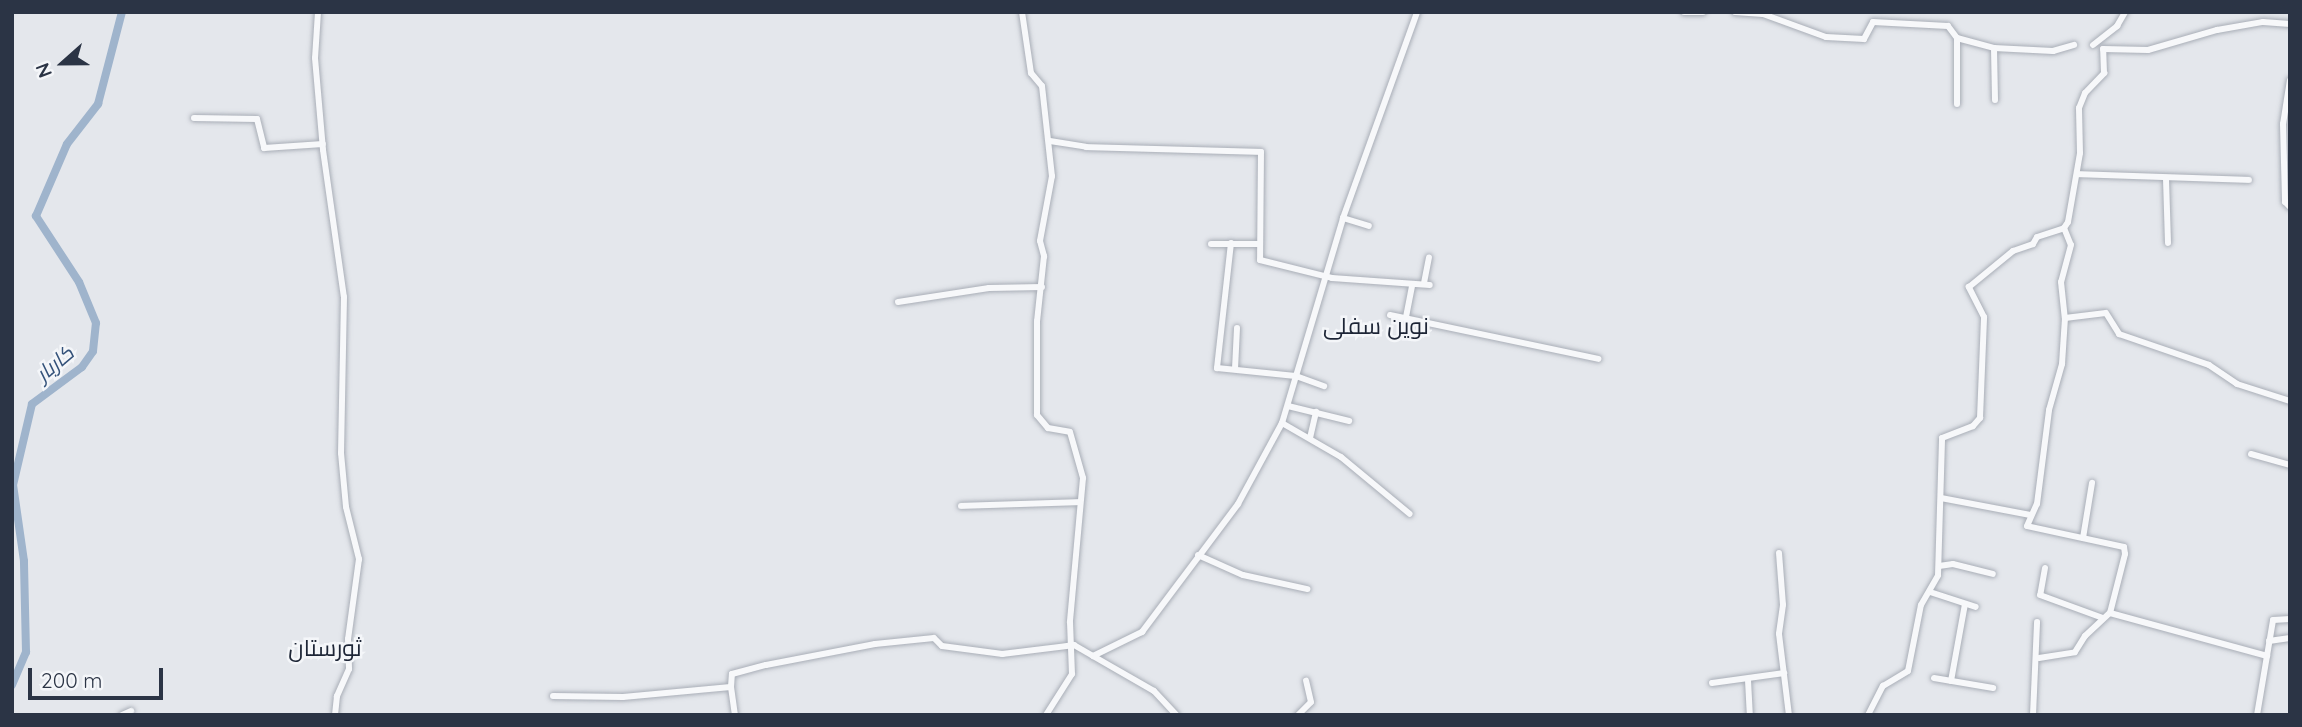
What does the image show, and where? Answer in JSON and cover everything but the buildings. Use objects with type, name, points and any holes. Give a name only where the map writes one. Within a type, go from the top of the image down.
[{"type":"street","points":[[318,12],[315,58],[323,144],[344,297],[341,453],[347,512],[359,559],[348,639],[349,669],[337,696],[335,715]]},
{"type":"street","points":[[1023,12],[1031,73],[1042,86],[1052,176],[1040,241],[1042,287],[1037,321],[1037,415],[1048,428],[1070,432],[1076,442],[1083,478],[1070,622],[1074,645],[1072,674],[1046,715]]},
{"type":"street","points":[[1094,656],[1142,632],[1238,504],[1282,423],[1343,218],[1417,12]]},
{"type":"street","points":[[1684,12],[1703,12]]},
{"type":"street","points":[[1735,12],[1763,14],[1826,37],[1864,39],[1873,22],[1948,26],[1957,38],[1957,104]]},
{"type":"street","points":[[2093,45],[2117,26],[2125,12]]},
{"type":"street","points":[[2262,12],[2263,22]]},
{"type":"street","points":[[2083,46],[2148,50],[2263,22],[2290,24]]},
{"type":"street","points":[[1957,38],[1994,48],[2053,51],[2074,46]]},
{"type":"street","points":[[1991,70],[1994,48]]},
{"type":"street","points":[[1994,48],[1994,100]]},
{"type":"street","points":[[2039,658],[2060,651],[2075,652],[2106,616],[2124,547],[2027,526],[2037,504],[2049,410],[2059,381],[2065,318],[2061,282],[2071,246],[2064,228],[2077,174],[2080,108],[2085,93],[2104,73],[2103,49]]},
{"type":"street","points":[[2290,80],[2283,124],[2284,193],[2290,207]]},
{"type":"street","points":[[194,118],[257,119],[264,148],[323,144]]},
{"type":"street","points":[[1050,141],[1086,147],[1261,152],[1258,244],[1260,260],[1328,275],[1412,286],[1427,284],[1429,257]]},
{"type":"street","points":[[2077,174],[2249,180]]},
{"type":"street","points":[[2166,179],[2168,243]]},
{"type":"street","points":[[1343,218],[1369,226]]},
{"type":"street","points":[[1868,715],[1883,686],[1908,671],[1921,605],[1930,592],[1939,566],[1936,547],[1941,498],[1942,438],[1973,426],[1980,418],[1984,317],[1969,287],[2013,251],[2064,228]]},
{"type":"street","points":[[1231,243],[1217,368],[1296,376],[1324,386]]},
{"type":"street","points":[[1211,244],[1258,244]]},
{"type":"street","points":[[1406,317],[1412,286]]},
{"type":"street","points":[[898,302],[989,288],[1042,287]]},
{"type":"street","points":[[2065,318],[2106,313],[2119,334],[2209,365],[2237,384],[2290,401]]},
{"type":"street","points":[[1390,315],[1598,359]]},
{"type":"street","points":[[1235,369],[1237,328]]},
{"type":"street","points":[[1288,406],[1349,421]]},
{"type":"street","points":[[1310,438],[1316,412]]},
{"type":"street","points":[[1282,423],[1310,438],[1410,514]]},
{"type":"street","points":[[2251,454],[2290,465]]},
{"type":"street","points":[[2082,538],[2092,483]]},
{"type":"street","points":[[1941,498],[2030,515]]},
{"type":"street","points":[[961,506],[1080,502]]},
{"type":"street","points":[[1779,553],[1784,673],[1789,715]]},
{"type":"street","points":[[1198,555],[1243,575],[1307,589]]},
{"type":"street","points":[[1939,566],[1953,564],[1993,575]]},
{"type":"street","points":[[2045,568],[2040,596],[2106,616],[2267,656]]},
{"type":"street","points":[[1930,592],[1976,607]]},
{"type":"street","points":[[1951,681],[1965,604]]},
{"type":"street","points":[[2257,715],[2273,620],[2290,619]]},
{"type":"street","points":[[2033,715],[2039,658],[2037,622]]},
{"type":"street","points":[[734,715],[732,674],[894,641],[934,638],[942,646],[1002,654],[1074,645],[1154,691],[1176,715]]},
{"type":"street","points":[[2269,641],[2290,638]]},
{"type":"street","points":[[1712,683],[1784,673]]},
{"type":"street","points":[[1934,678],[1993,688]]},
{"type":"street","points":[[1748,680],[1750,715]]},
{"type":"street","points":[[1298,715],[1311,702],[1306,681]]},
{"type":"street","points":[[553,696],[623,697],[731,687]]},
{"type":"street","points":[[122,715],[131,711]]},
{"type":"waterway","name":"کاربار","points":[[12,685],[26,652],[24,561],[13,485],[32,404],[82,367],[93,351],[96,323],[79,282],[36,216],[67,144],[98,104],[122,12]]},
{"type":"district","name":"نوین سفلى","points":[[1376,326]]},
{"type":"district","name":"ثورستان","points":[[325,648]]}]
